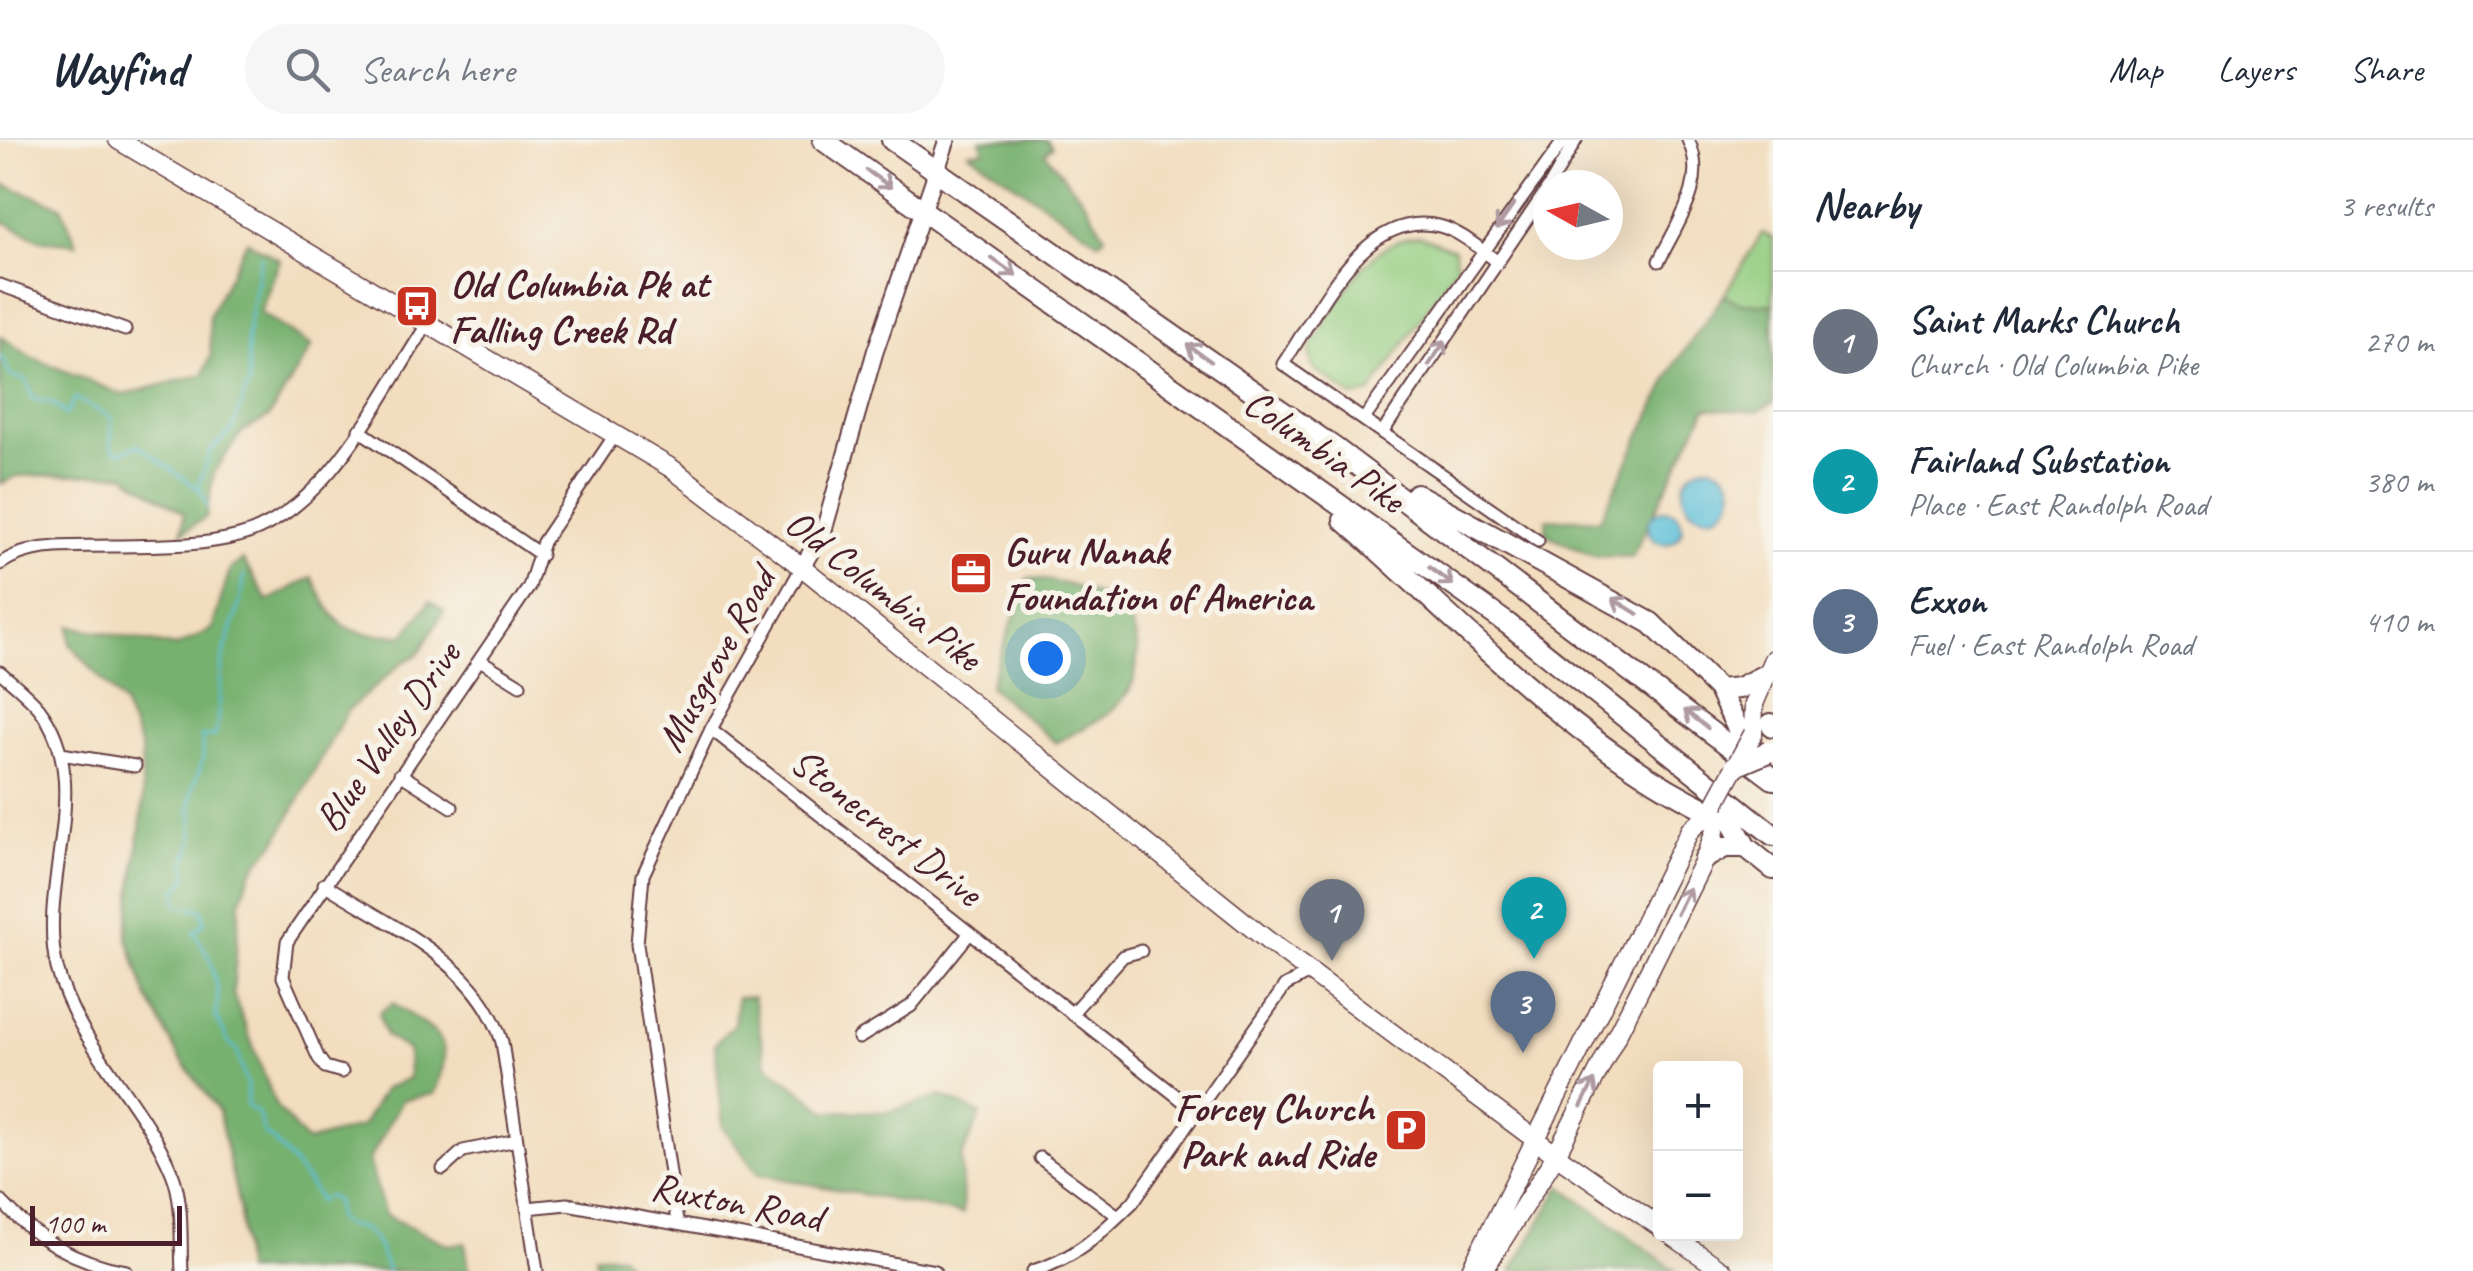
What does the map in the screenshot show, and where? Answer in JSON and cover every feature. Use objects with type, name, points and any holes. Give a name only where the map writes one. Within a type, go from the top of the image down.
[{"type":"highway","name":"Columbia Pike","points":[[822,140],[1508,624],[1773,835]]},
{"type":"highway","name":"Columbia Pike","points":[[892,140],[1336,449],[1773,778]]},
{"type":"highway","points":[[1248,437],[1608,751],[1662,788],[1717,806],[1746,847],[1773,868]]},
{"type":"highway","points":[[1336,449],[1628,608],[1673,642],[1758,729]]},
{"type":"highway","points":[[1718,690],[1739,688],[1769,667]]},
{"type":"highway","points":[[1735,766],[1770,752]]},
{"type":"highway","points":[[1705,858],[1725,847],[1746,847]]},
{"type":"main road","name":"Old Columbia Pike","points":[[118,140],[671,468],[802,567],[1267,940],[1314,971],[1556,1155],[1653,1221]]},
{"type":"main road","points":[[1483,1271],[1556,1155],[1705,858],[1715,831],[1717,806],[1758,729],[1754,704],[1769,667]]},
{"type":"main road","points":[[1470,1271],[1690,830],[1717,806]]},
{"type":"main road","points":[[1680,1241],[1723,1271]]},
{"type":"street","name":"Musgrove Road","points":[[677,1222],[637,944],[638,908],[650,852],[710,729],[824,530],[876,352],[947,140]]},
{"type":"street","points":[[1364,419],[1564,140]]},
{"type":"street","points":[[1558,170],[1576,140]]},
{"type":"street","points":[[1659,261],[1694,188],[1696,168],[1688,140]]},
{"type":"street","points":[[1382,434],[1533,210]]},
{"type":"street","points":[[1498,262],[1436,225],[1404,224],[1370,240],[1284,364],[1538,541]]},
{"type":"street","points":[[0,285],[125,330]]},
{"type":"street","points":[[0,564],[36,548],[190,544],[242,536],[296,507],[328,476],[427,325]]},
{"type":"street","points":[[359,430],[541,555]]},
{"type":"street","name":"Blue Valley Drive","points":[[342,1072],[326,1066],[318,1057],[283,977],[287,942],[529,587],[543,542],[615,435]]},
{"type":"street","points":[[480,660],[520,685]]},
{"type":"street","points":[[0,672],[38,707],[61,754],[65,781],[52,932],[57,968],[71,1005],[152,1133],[174,1176],[179,1271]]},
{"type":"street","name":"Stonecrest Drive","points":[[710,729],[1197,1112]]},
{"type":"street","points":[[61,754],[135,766]]},
{"type":"street","points":[[400,774],[452,807]]},
{"type":"street","points":[[324,884],[452,965],[480,992],[502,1042],[537,1271]]},
{"type":"street","points":[[859,1038],[900,1017],[970,933]]},
{"type":"street","points":[[1072,1014],[1123,956],[1142,951]]},
{"type":"street","points":[[1033,1271],[1058,1264],[1089,1245],[1118,1216],[1285,986],[1314,971]]},
{"type":"street","points":[[443,1169],[463,1151],[516,1140]]},
{"type":"street","points":[[1040,1158],[1118,1216]]},
{"type":"street","points":[[0,1200],[53,1246],[96,1266],[126,1271]]},
{"type":"street","name":"Ruxton Road","points":[[527,1208],[568,1204],[935,1271]]},
{"type":"green space","points":[[980,140],[1047,140],[1052,147],[1045,153],[1085,202],[1105,236],[1099,242],[968,152],[984,151]]},
{"type":"green space","points":[[0,183],[61,206],[77,244],[40,240],[0,220]]},
{"type":"green space","points":[[1762,233],[1773,238],[1773,305],[1740,303],[1724,295]]},
{"type":"green space","points":[[1421,236],[1454,249],[1457,265],[1371,393],[1353,397],[1312,367],[1309,349],[1369,261],[1402,239]]},
{"type":"green space","points":[[247,241],[280,260],[260,313],[312,346],[269,417],[242,432],[214,472],[206,517],[182,533],[184,513],[123,474],[17,476],[0,484],[0,336],[31,357],[123,395],[204,374],[211,355],[209,316]]},
{"type":"green space","points":[[1724,295],[1740,303],[1773,305],[1773,403],[1757,412],[1706,408],[1632,557],[1593,556],[1546,534],[1547,519],[1600,519],[1676,363]]},
{"type":"green space","points":[[243,560],[268,601],[312,577],[337,620],[356,631],[405,635],[430,601],[444,611],[418,655],[403,662],[347,711],[277,840],[251,872],[240,902],[233,994],[276,1106],[307,1142],[362,1126],[384,1089],[409,1078],[408,1050],[386,1036],[379,1013],[393,1003],[439,1039],[444,1060],[434,1094],[402,1100],[369,1161],[385,1215],[449,1245],[465,1243],[469,1271],[244,1271],[240,1211],[218,1110],[179,1057],[145,992],[127,936],[143,803],[141,748],[123,704],[70,644],[70,626],[176,647],[212,629],[230,569]]},
{"type":"green space","points":[[1028,578],[1066,584],[1103,597],[1129,621],[1136,638],[1136,671],[1125,696],[1099,719],[1056,743],[989,686]]},
{"type":"green space","points":[[753,997],[766,1064],[826,1111],[888,1112],[942,1096],[981,1114],[961,1158],[963,1214],[758,1174],[723,1127],[715,1044],[734,1024],[737,998]]},
{"type":"green space","points":[[1561,1186],[1676,1271],[1512,1271]]},
{"type":"green space","points":[[595,1255],[620,1255],[635,1271],[597,1271]]},
{"type":"water","points":[[1708,466],[1726,473],[1733,491],[1726,509],[1708,516],[1690,509],[1683,491],[1690,473]]},
{"type":"water","points":[[1665,510],[1677,515],[1682,527],[1677,539],[1665,544],[1653,539],[1648,527],[1653,515]]},
{"type":"waterway","points":[[198,487],[211,450],[233,429],[249,383],[247,335],[261,255]]},
{"type":"waterway","points":[[0,355],[11,376],[26,380],[33,399],[53,403],[66,415],[75,398],[112,418],[111,447],[119,453],[138,445],[201,491],[208,507]]},
{"type":"waterway","points":[[244,575],[222,662],[215,736],[201,737],[203,760],[190,799],[193,832],[185,861],[188,877],[177,890],[177,905],[203,910],[204,923],[194,932],[210,958],[218,993],[216,1016],[228,1042],[237,1050],[247,1086],[247,1106],[258,1113],[264,1134],[294,1165],[319,1201],[328,1196],[336,1202],[337,1219],[370,1235],[388,1271]]},
{"type":"place","name":"Old Columbia Pk at Falling Creek Rd","points":[[417,306]]},
{"type":"place","name":"Guru Nanak Foundation of America","points":[[971,573]]},
{"type":"place","name":"Fairland Substation","points":[[1534,959]]},
{"type":"place","name":"Saint Marks Church","points":[[1332,961]]},
{"type":"place","name":"Exxon","points":[[1523,1053]]},
{"type":"place","name":"Forcey Church Park and Ride","points":[[1406,1130]]}]
